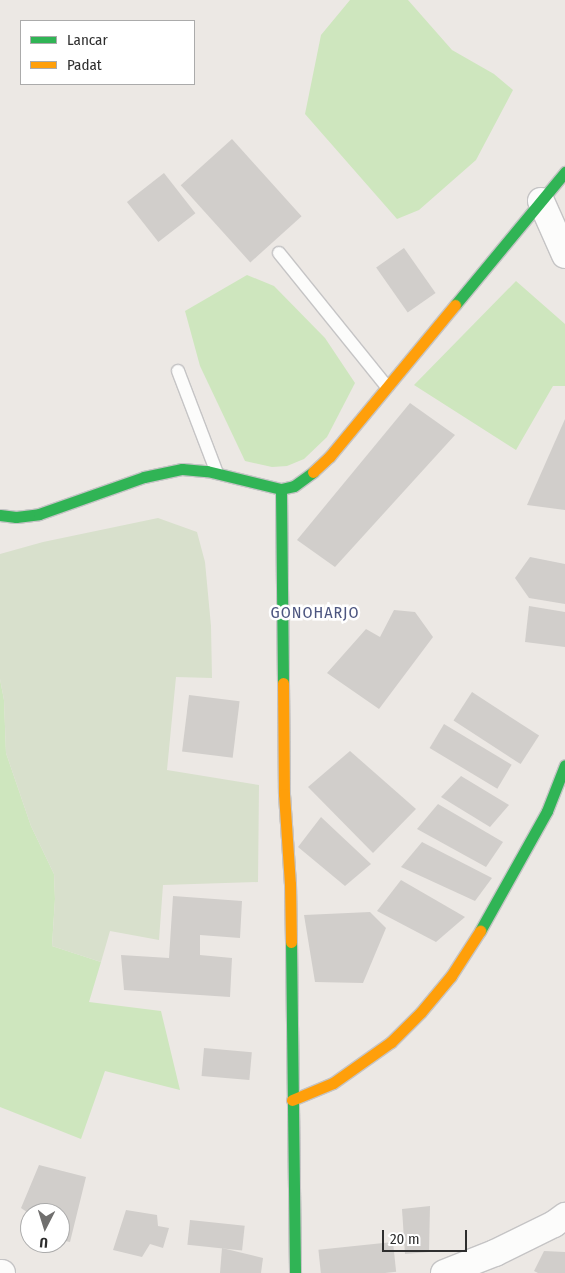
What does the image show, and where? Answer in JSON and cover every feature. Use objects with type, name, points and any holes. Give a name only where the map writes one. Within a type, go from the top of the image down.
[{"type":"street","points":[[0,515],[16,517],[39,514],[144,477],[182,469],[216,474],[281,489],[294,486],[307,478],[325,462],[565,172]]},
{"type":"street","points":[[542,201],[565,255]]},
{"type":"street","points":[[281,489],[284,794],[290,884],[295,1273]]},
{"type":"street","points":[[292,1100],[333,1083],[383,1047],[422,1012],[451,976],[479,934],[542,819],[565,765]]},
{"type":"street","points":[[444,1273],[495,1253],[554,1224],[565,1216]]},
{"type":"lane","points":[[279,253],[387,387]]},
{"type":"lane","points":[[178,371],[216,474]]},
{"type":"green space","points":[[350,0],[408,0],[452,50],[494,74],[513,90],[476,160],[419,210],[397,219],[305,114],[321,35]]},
{"type":"green space","points":[[247,275],[274,286],[325,338],[355,383],[327,437],[304,459],[287,466],[272,467],[245,461],[200,366],[185,311]]},
{"type":"green space","points":[[516,281],[565,324],[565,386],[553,386],[516,450],[414,385]]},
{"type":"green space","points":[[158,518],[197,532],[205,562],[211,626],[212,678],[176,677],[167,770],[259,785],[258,882],[163,885],[159,940],[110,931],[101,962],[52,946],[55,899],[54,874],[31,826],[6,753],[4,700],[0,679],[0,554],[43,542]]},
{"type":"green space","points":[[0,679],[4,700],[6,753],[31,826],[54,874],[55,899],[52,946],[101,962],[89,1002],[161,1011],[180,1090],[105,1071],[81,1139],[0,1107]]},
{"type":"building","points":[[232,139],[302,216],[250,262],[181,185]]},
{"type":"building","points":[[164,173],[195,213],[158,242],[127,202]]},
{"type":"building","points":[[404,248],[436,293],[408,313],[376,268]]},
{"type":"building","points":[[410,403],[455,435],[335,567],[297,540]]},
{"type":"building","points":[[565,419],[565,510],[527,505]]},
{"type":"building","points":[[530,557],[565,564],[565,604],[529,598],[515,578]]},
{"type":"building","points":[[529,606],[565,612],[565,647],[525,642]]},
{"type":"building","points":[[394,610],[415,612],[433,637],[379,709],[327,673],[366,629],[380,637]]},
{"type":"building","points":[[472,692],[539,736],[521,764],[453,721]]},
{"type":"building","points":[[189,695],[240,701],[233,758],[182,752]]},
{"type":"building","points":[[444,724],[512,765],[497,789],[430,748]]},
{"type":"building","points":[[350,751],[416,809],[373,853],[308,787]]},
{"type":"building","points":[[461,776],[509,805],[490,827],[441,797]]},
{"type":"building","points":[[438,804],[503,842],[486,867],[417,829]]},
{"type":"building","points":[[321,817],[371,864],[345,886],[298,847]]},
{"type":"building","points":[[422,842],[492,878],[475,901],[401,867]]},
{"type":"building","points":[[401,880],[465,917],[436,942],[377,911]]},
{"type":"building","points":[[173,896],[242,901],[240,938],[200,935],[200,955],[232,958],[230,997],[124,990],[121,955],[169,958]]},
{"type":"building","points":[[370,912],[386,928],[363,983],[315,982],[304,915]]},
{"type":"building","points":[[204,1048],[252,1052],[249,1080],[202,1076]]},
{"type":"building","points":[[39,1165],[86,1177],[70,1242],[70,1203],[23,1203]]},
{"type":"building","points":[[430,1206],[429,1252],[405,1254],[402,1209]]},
{"type":"building","points":[[126,1210],[157,1215],[158,1226],[169,1228],[163,1248],[150,1244],[142,1257],[113,1250]]},
{"type":"building","points":[[190,1220],[245,1226],[242,1251],[187,1245]]},
{"type":"building","points":[[393,1242],[396,1272],[321,1273],[318,1250]]},
{"type":"building","points":[[222,1248],[263,1258],[261,1273],[220,1273]]},
{"type":"building","points":[[544,1251],[565,1252],[565,1273],[538,1273],[534,1271]]},
{"type":"traffic: fast","points":[[455,305],[565,172]]},
{"type":"traffic: fast","points":[[0,515],[16,517],[39,514],[144,477],[182,469],[207,471],[281,489]]},
{"type":"traffic: fast","points":[[283,683],[281,489],[294,486],[313,472]]},
{"type":"traffic: fast","points":[[480,931],[547,811],[565,765]]},
{"type":"traffic: fast","points":[[291,942],[295,1273]]},
{"type":"traffic: slow","points":[[313,472],[330,456],[455,305]]},
{"type":"traffic: slow","points":[[283,683],[284,794],[290,884],[291,942]]},
{"type":"traffic: slow","points":[[292,1100],[333,1083],[391,1042],[421,1012],[451,976],[480,931]]},
{"type":"district","name":"GONOHARJO","points":[[315,613]]}]
